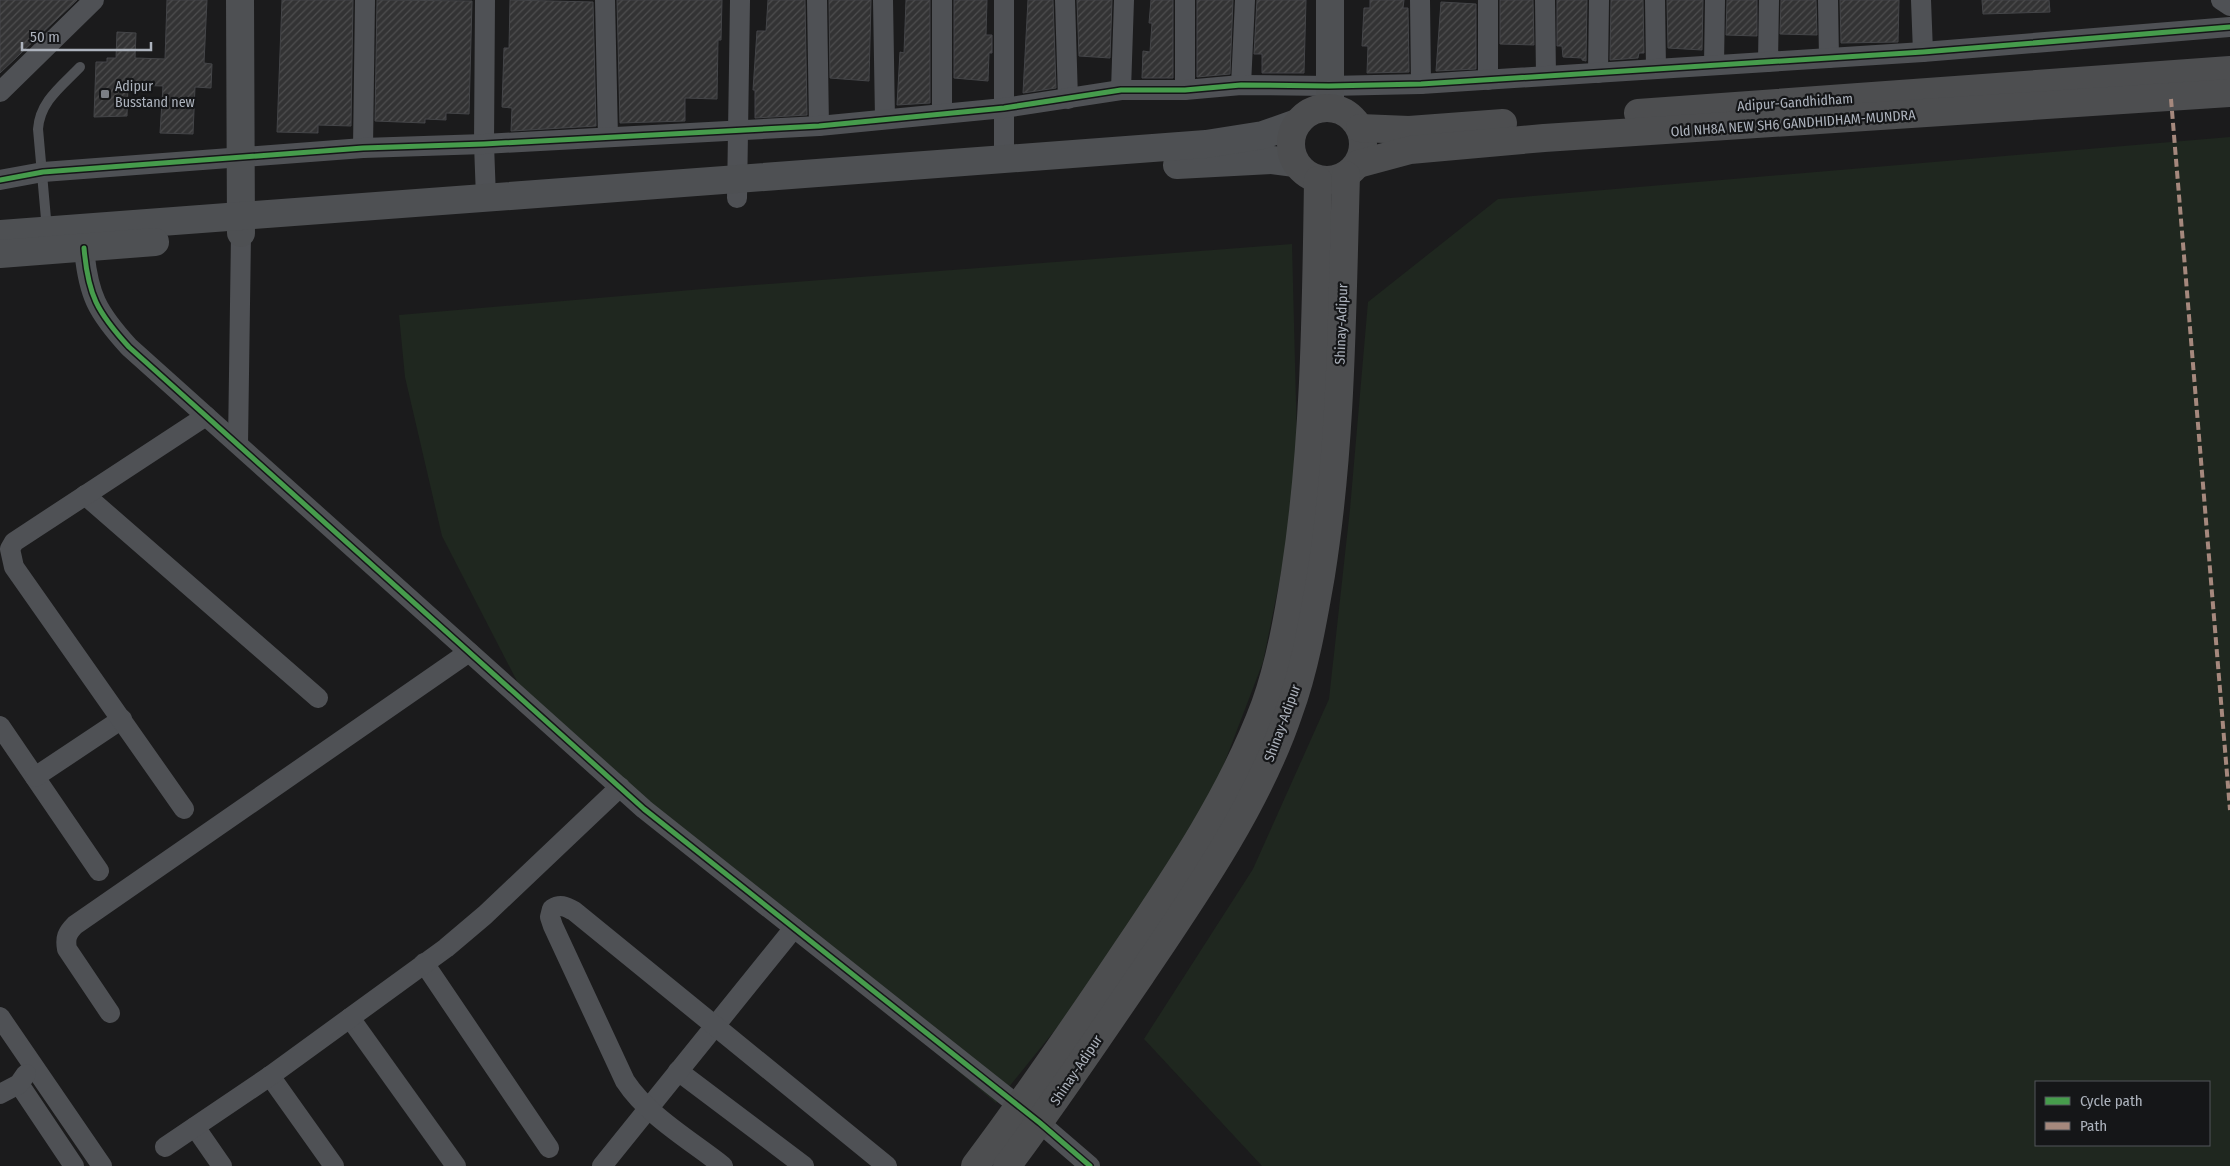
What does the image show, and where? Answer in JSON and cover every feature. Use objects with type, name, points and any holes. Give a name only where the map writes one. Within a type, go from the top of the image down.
[{"type":"main road","points":[[240,0],[241,225]]},
{"type":"main road","points":[[1330,0],[1330,97],[1360,128],[1363,140],[1363,153],[1352,170],[1333,180],[1318,180],[1305,174],[1296,163],[1291,150],[1292,136],[1297,124],[1306,115],[1317,110],[1330,97]]},
{"type":"main road","name":"Adipur-Gandhidham","points":[[1360,128],[1428,128],[2230,70]]},
{"type":"main road","name":"Old NH8A NEW SH6 GANDHIDHAM-MUNDRA","points":[[1352,170],[1410,150],[1544,138],[2230,93]]},
{"type":"main road","points":[[0,254],[48,240],[737,188],[1004,159],[1206,144],[1263,135],[1297,124]]},
{"type":"main road","points":[[0,234],[48,240],[84,248],[241,225],[486,198],[737,188],[1210,162],[1272,160],[1296,163]]},
{"type":"main road","name":"Shinay-Adipur","points":[[975,1166],[1030,1115],[1192,900],[1260,782],[1290,712],[1312,627],[1327,532],[1352,170]]},
{"type":"main road","name":"Shinay-Adipur","points":[[1007,1166],[1030,1115],[1170,886],[1237,771],[1265,703],[1287,622],[1302,529],[1315,353],[1318,180]]},
{"type":"street","points":[[0,92],[94,0]]},
{"type":"street","points":[[363,148],[365,0]]},
{"type":"street","points":[[485,0],[484,144],[486,198]]},
{"type":"street","points":[[605,0],[608,137]]},
{"type":"street","points":[[737,188],[740,0]]},
{"type":"street","points":[[817,0],[819,126]]},
{"type":"street","points":[[883,0],[885,119]]},
{"type":"street","points":[[942,0],[942,113]]},
{"type":"street","points":[[1004,0],[1004,159]]},
{"type":"street","points":[[1065,0],[1068,99]]},
{"type":"street","points":[[1121,90],[1124,0]]},
{"type":"street","points":[[1185,0],[1185,90]]},
{"type":"street","points":[[1241,85],[1245,0]]},
{"type":"street","points":[[1420,0],[1421,84]]},
{"type":"street","points":[[1488,0],[1488,80]]},
{"type":"street","points":[[1545,0],[1546,76]]},
{"type":"street","points":[[1598,0],[1598,73]]},
{"type":"street","points":[[1655,0],[1656,69]]},
{"type":"street","points":[[1714,65],[1715,0]]},
{"type":"street","points":[[1768,62],[1769,0]]},
{"type":"street","points":[[1828,0],[1829,58]]},
{"type":"street","points":[[1921,0],[1923,52]]},
{"type":"street","points":[[2221,0],[2230,6]]},
{"type":"street","points":[[0,180],[43,172],[363,148],[484,144],[819,126],[1004,108],[1121,90],[1185,90],[1241,85],[1330,97],[1421,84],[1923,52],[2224,27]]},
{"type":"street","points":[[238,444],[241,225]]},
{"type":"street","points":[[84,248],[87,277],[95,304],[110,326],[129,347],[644,809],[1030,1115],[1090,1166]]},
{"type":"street","points":[[184,809],[14,567],[10,558],[10,549],[14,542],[206,416]]},
{"type":"street","points":[[86,495],[318,698]]},
{"type":"street","points":[[110,1013],[67,949],[65,942],[68,932],[75,925],[469,652]]},
{"type":"street","points":[[35,777],[122,719]]},
{"type":"street","points":[[0,726],[8,754],[35,777],[99,871]]},
{"type":"street","points":[[165,1147],[270,1076],[424,963],[484,915],[620,787]]},
{"type":"street","points":[[723,1166],[648,1108],[634,1095],[625,1082],[553,926],[550,917],[552,910],[557,906],[565,906],[574,911],[887,1166]]},
{"type":"street","points":[[602,1166],[794,928]]},
{"type":"street","points":[[424,963],[549,1148]]},
{"type":"street","points":[[0,1017],[102,1166]]},
{"type":"street","points":[[350,1018],[456,1166]]},
{"type":"street","points":[[0,1094],[19,1084],[32,1064]]},
{"type":"street","points":[[678,1071],[804,1166]]},
{"type":"street","points":[[270,1076],[334,1166]]},
{"type":"street","points":[[19,1084],[74,1166]]},
{"type":"street","points":[[195,1127],[222,1166]]},
{"type":"lane","points":[[48,240],[38,129],[41,112],[43,106],[80,67]]},
{"type":"shaded area","points":[[2230,137],[2230,1166],[1262,1166],[1144,1039],[1253,869],[1329,699],[1350,509],[1368,302],[1498,199]]},
{"type":"shaded area","points":[[1292,244],[1297,443],[1287,544],[1263,662],[1211,798],[1131,936],[996,1103],[536,718],[442,536],[405,377],[399,315],[703,289]]},
{"type":"building","points":[[0,0],[77,0],[0,73]]},
{"type":"building","points":[[167,0],[207,0],[204,63],[212,64],[211,88],[195,87],[193,134],[160,133],[163,86],[128,85],[127,116],[94,117],[96,62],[107,62],[107,58],[116,58],[117,32],[136,33],[135,58],[165,59]]},
{"type":"building","points":[[282,0],[353,0],[351,126],[318,125],[318,133],[277,132]]},
{"type":"building","points":[[377,0],[472,1],[469,114],[446,113],[446,120],[425,119],[425,123],[375,121]]},
{"type":"building","points":[[510,0],[593,2],[596,126],[511,131],[512,108],[502,107],[504,48],[509,48]]},
{"type":"building","points":[[617,0],[722,0],[721,40],[718,40],[717,99],[685,98],[685,121],[620,123]]},
{"type":"building","points":[[768,0],[805,0],[807,115],[755,118],[755,90],[753,90],[757,31],[766,31]]},
{"type":"building","points":[[829,0],[871,0],[869,81],[830,78]]},
{"type":"building","points":[[906,0],[930,0],[930,103],[897,105],[900,52],[904,53]]},
{"type":"building","points":[[954,0],[987,0],[986,35],[992,35],[992,53],[989,53],[988,81],[954,78]]},
{"type":"building","points":[[1028,0],[1053,0],[1056,88],[1023,93]]},
{"type":"building","points":[[1077,0],[1112,0],[1110,58],[1079,56]]},
{"type":"building","points":[[1151,0],[1173,0],[1173,78],[1142,78],[1143,51],[1150,52],[1152,23],[1149,23]]},
{"type":"building","points":[[1197,0],[1233,0],[1230,74],[1197,77]]},
{"type":"building","points":[[1257,0],[1306,0],[1304,73],[1262,73],[1262,54],[1254,54]]},
{"type":"building","points":[[1370,0],[1404,0],[1403,8],[1408,8],[1409,72],[1367,73],[1368,46],[1362,46],[1364,8],[1370,8]]},
{"type":"building","points":[[1500,0],[1533,0],[1534,45],[1500,44]]},
{"type":"building","points":[[1557,0],[1587,0],[1586,61],[1582,60],[1582,58],[1563,57],[1562,46],[1557,46]]},
{"type":"building","points":[[1611,0],[1643,0],[1644,53],[1639,53],[1638,58],[1610,60]]},
{"type":"building","points":[[1667,0],[1703,0],[1702,50],[1668,48]]},
{"type":"building","points":[[1727,0],[1757,0],[1757,36],[1726,35]]},
{"type":"building","points":[[1781,0],[1816,0],[1817,35],[1780,34]]},
{"type":"building","points":[[1840,0],[1899,0],[1898,42],[1841,43]]},
{"type":"building","points":[[1982,0],[2049,0],[2050,12],[1983,14]]},
{"type":"building","points":[[1441,2],[1476,4],[1476,69],[1436,71]]},
{"type":"marked path","points":[[2171,99],[2230,810]]},
{"type":"cycle path","points":[[0,180],[43,172],[363,148],[484,144],[819,126],[1004,108],[1121,90],[1185,90],[1241,85],[1421,84],[1923,52],[2230,27]]},
{"type":"cycle path","points":[[84,248],[88,278],[96,302],[109,323],[129,347],[644,809],[1040,1123],[1090,1166]]},
{"type":"place","name":"Adipur Busstand new","points":[[105,94]]}]
